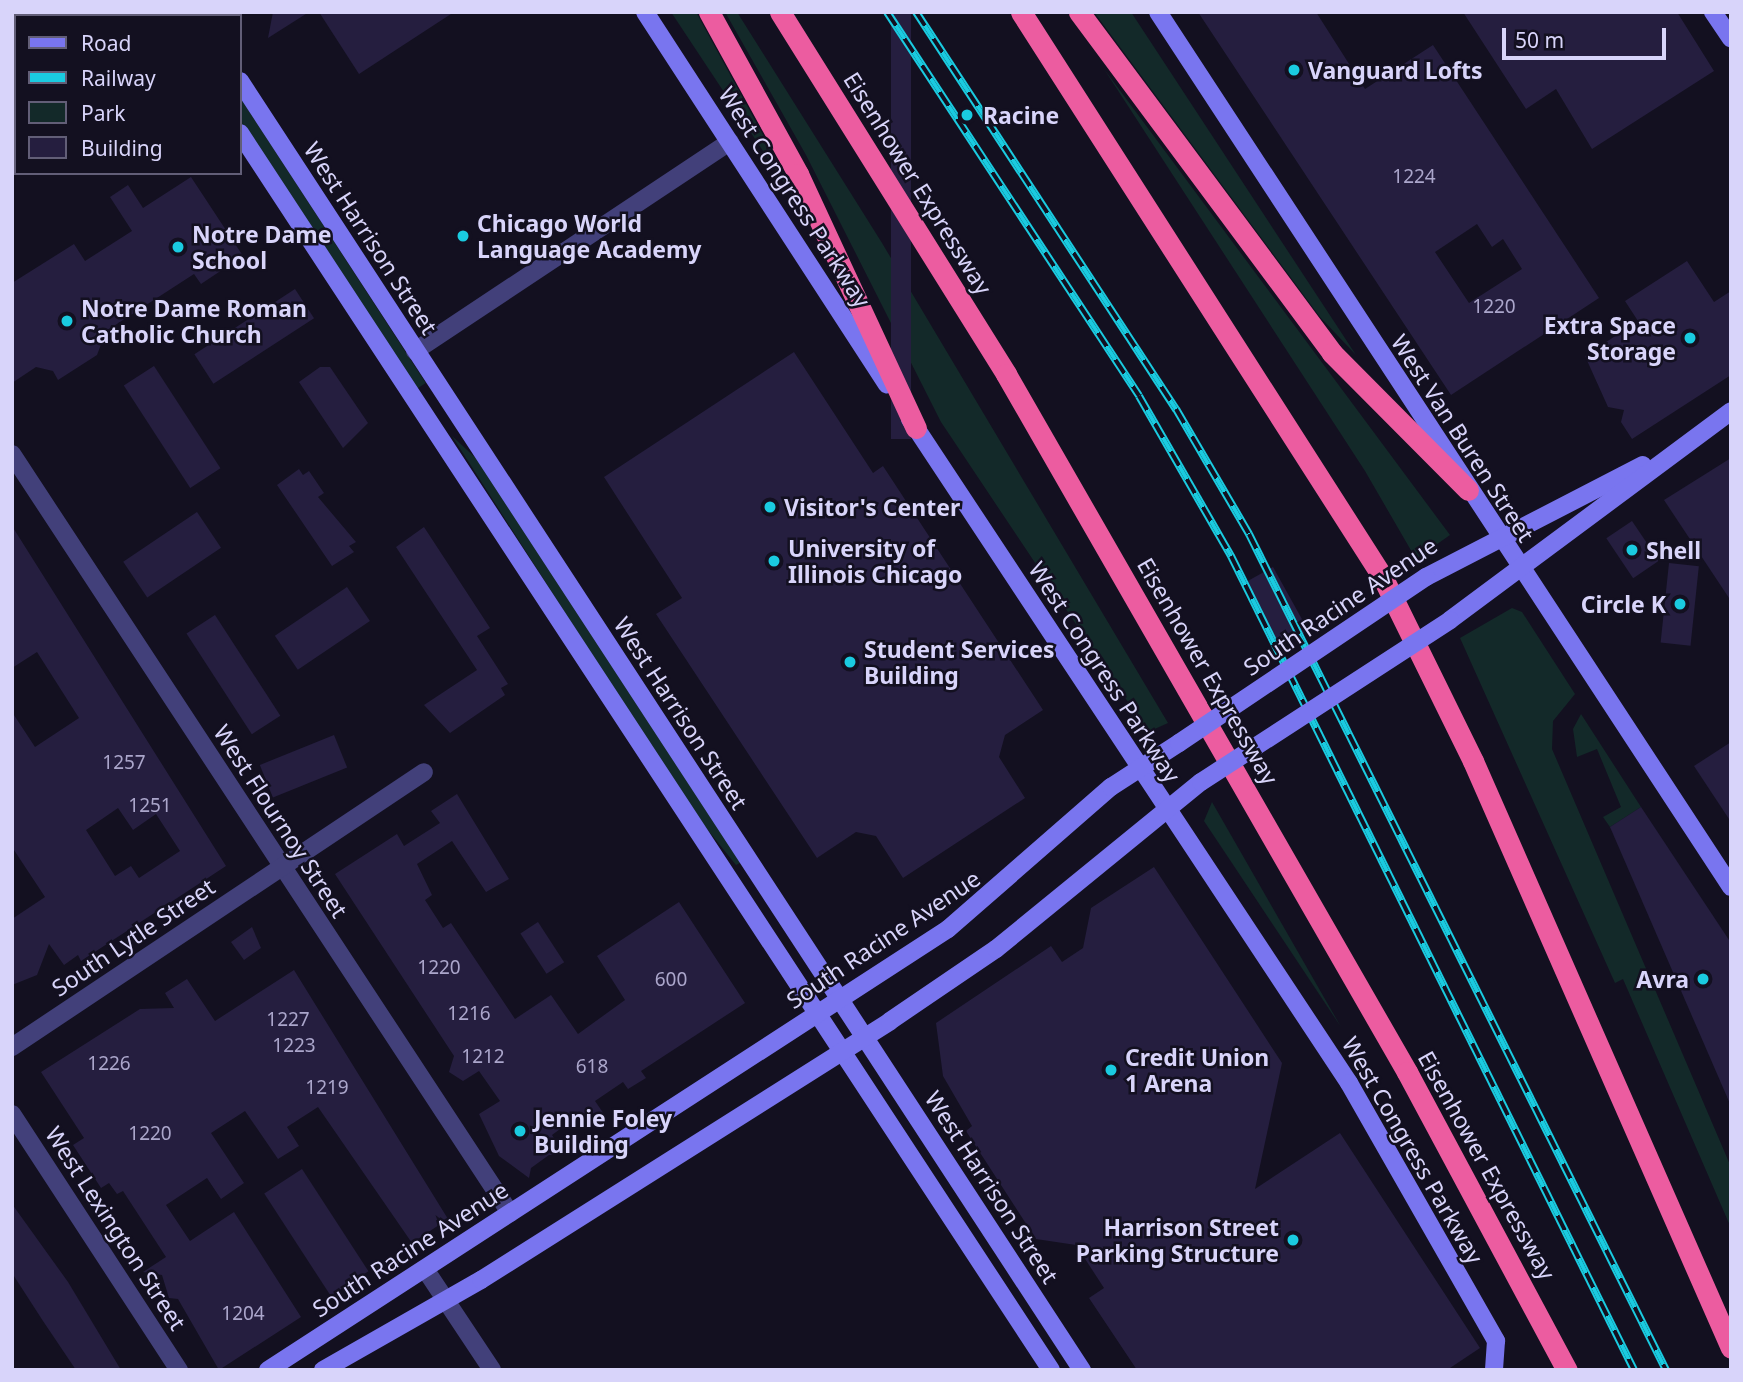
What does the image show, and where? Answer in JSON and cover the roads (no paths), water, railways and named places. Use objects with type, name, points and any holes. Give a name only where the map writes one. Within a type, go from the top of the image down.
[{"type":"highway","points":[[709,12],[798,174],[916,428]]},
{"type":"highway","name":"Eisenhower Expressway","points":[[780,12],[1006,374],[1407,1072],[1567,1370]]},
{"type":"highway","points":[[1021,12],[1324,476],[1388,586],[1474,761],[1731,1348]]},
{"type":"highway","points":[[1079,12],[1332,353],[1468,490]]},
{"type":"street","name":"West Congress Parkway","points":[[645,12],[1163,806],[1349,1083],[1496,1341],[1494,1370]]},
{"type":"street","name":"West Van Buren Street","points":[[1158,12],[1520,571],[1731,887]]},
{"type":"street","points":[[1713,12],[1731,39]]},
{"type":"street","name":"West Harrison Street","points":[[242,84],[1082,1370]]},
{"type":"street","points":[[242,136],[1051,1370]]},
{"type":"street","points":[[415,351],[730,142]]},
{"type":"street","name":"South Racine Avenue","points":[[323,1370],[446,1301],[842,1053],[996,949],[1163,806],[1450,621],[1581,528],[1662,457],[1731,411]]},
{"type":"street","name":"West Flournoy Street","points":[[12,454],[510,1213]]},
{"type":"street","name":"South Racine Avenue","points":[[268,1370],[970,914],[1139,768],[1426,577],[1497,535],[1662,457]]},
{"type":"street","name":"South Lytle Street","points":[[12,1047],[424,772]]},
{"type":"street","name":"West Lexington Street","points":[[12,1114],[19,1139],[179,1370]]},
{"type":"street","points":[[425,1269],[492,1370]]},
{"type":"railway","points":[[887,12],[1139,396],[1231,556],[1634,1370]]},
{"type":"railway","points":[[916,12],[1176,409],[1249,534],[1666,1370]]},
{"type":"place","name":"Vanguard Lofts","points":[[1294,70]]},
{"type":"place","name":"Racine","points":[[967,115]]},
{"type":"place","name":"Chicago World Language Academy","points":[[463,236]]},
{"type":"place","name":"Notre Dame School","points":[[178,247]]},
{"type":"place","name":"Notre Dame Roman Catholic Church","points":[[67,321]]},
{"type":"place","name":"Extra Space Storage","points":[[1690,338]]},
{"type":"place","name":"Visitor's Center","points":[[770,507]]},
{"type":"place","name":"Shell","points":[[1632,550]]},
{"type":"place","name":"University of Illinois Chicago","points":[[774,561]]},
{"type":"place","name":"Circle K","points":[[1680,604]]},
{"type":"place","name":"Student Services Building","points":[[850,662]]},
{"type":"place","name":"Avra","points":[[1703,979]]},
{"type":"place","name":"Credit Union 1 Arena","points":[[1111,1070]]},
{"type":"place","name":"Jennie Foley Building","points":[[520,1131]]},
{"type":"place","name":"Harrison Street Parking Structure","points":[[1293,1240]]}]
